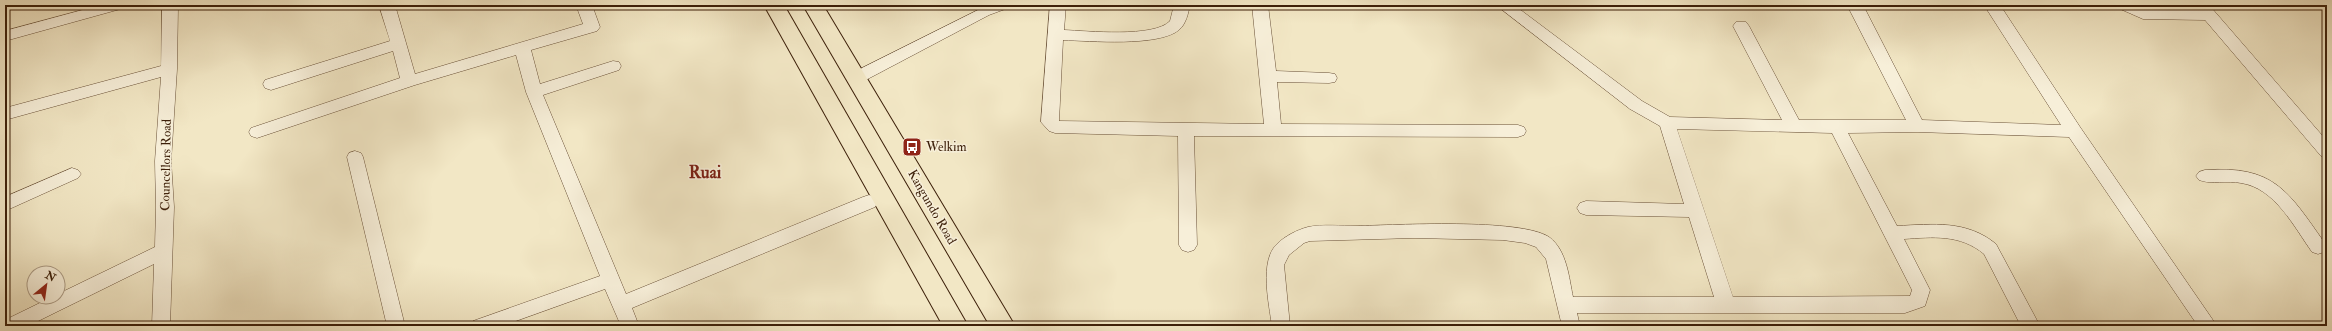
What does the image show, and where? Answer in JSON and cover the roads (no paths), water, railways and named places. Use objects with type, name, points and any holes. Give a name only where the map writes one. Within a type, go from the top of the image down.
[{"type":"highway","points":[[774,5],[956,326]]},
{"type":"highway","name":"Kangundo Road","points":[[813,5],[1003,326]]},
{"type":"street","points":[[5,36],[119,5]]},
{"type":"street","name":"Councellors Road","points":[[161,326],[165,207],[163,161],[169,69],[170,5]]},
{"type":"street","points":[[387,5],[409,80]]},
{"type":"street","points":[[257,132],[409,80],[522,46],[592,27],[584,5]]},
{"type":"street","points":[[856,78],[984,12],[1003,5]]},
{"type":"street","points":[[1058,5],[1058,35],[1049,122],[1052,126],[1186,130],[1273,129],[1518,131]]},
{"type":"street","points":[[1058,35],[1108,36],[1161,32],[1172,28],[1177,22],[1182,5]]},
{"type":"street","points":[[1260,5],[1269,76],[1273,129]]},
{"type":"street","points":[[1504,5],[1636,105],[1667,123],[1837,127],[1917,126],[2074,131]]},
{"type":"street","points":[[1856,5],[1917,126]]},
{"type":"street","points":[[1992,5],[2074,131],[2208,326]]},
{"type":"street","points":[[2123,5],[2143,14],[2204,10],[2327,152]]},
{"type":"street","points":[[1741,26],[1793,125]]},
{"type":"street","points":[[271,84],[398,44]]},
{"type":"street","points":[[522,46],[534,92],[630,326]]},
{"type":"street","points":[[534,92],[613,66]]},
{"type":"street","points":[[5,114],[169,69]]},
{"type":"street","points":[[1269,76],[1329,78]]},
{"type":"street","points":[[1667,123],[1726,306]]},
{"type":"street","points":[[1565,305],[1726,306],[1913,304],[1918,301],[1921,290],[1837,127]]},
{"type":"street","points":[[1186,130],[1188,246]]},
{"type":"street","points":[[355,157],[396,326]]},
{"type":"street","points":[[5,204],[72,174]]},
{"type":"street","points":[[2205,176],[2234,175],[2261,182],[2275,191],[2324,251]]},
{"type":"street","points":[[622,304],[869,202]]},
{"type":"street","points":[[1586,208],[1696,211]]},
{"type":"street","points":[[1281,326],[1275,265],[1282,250],[1298,238],[1320,232],[1414,231],[1502,233],[1527,236],[1542,242],[1550,250],[1555,259],[1571,326]]},
{"type":"street","points":[[1892,233],[1967,233],[1982,240],[1990,249],[2031,326]]},
{"type":"street","points":[[10,326],[164,251]]},
{"type":"street","points":[[480,326],[612,279]]},
{"type":"place","name":"Welkim","points":[[912,147]]},
{"type":"district","name":"Ruai","points":[[705,172]]}]
